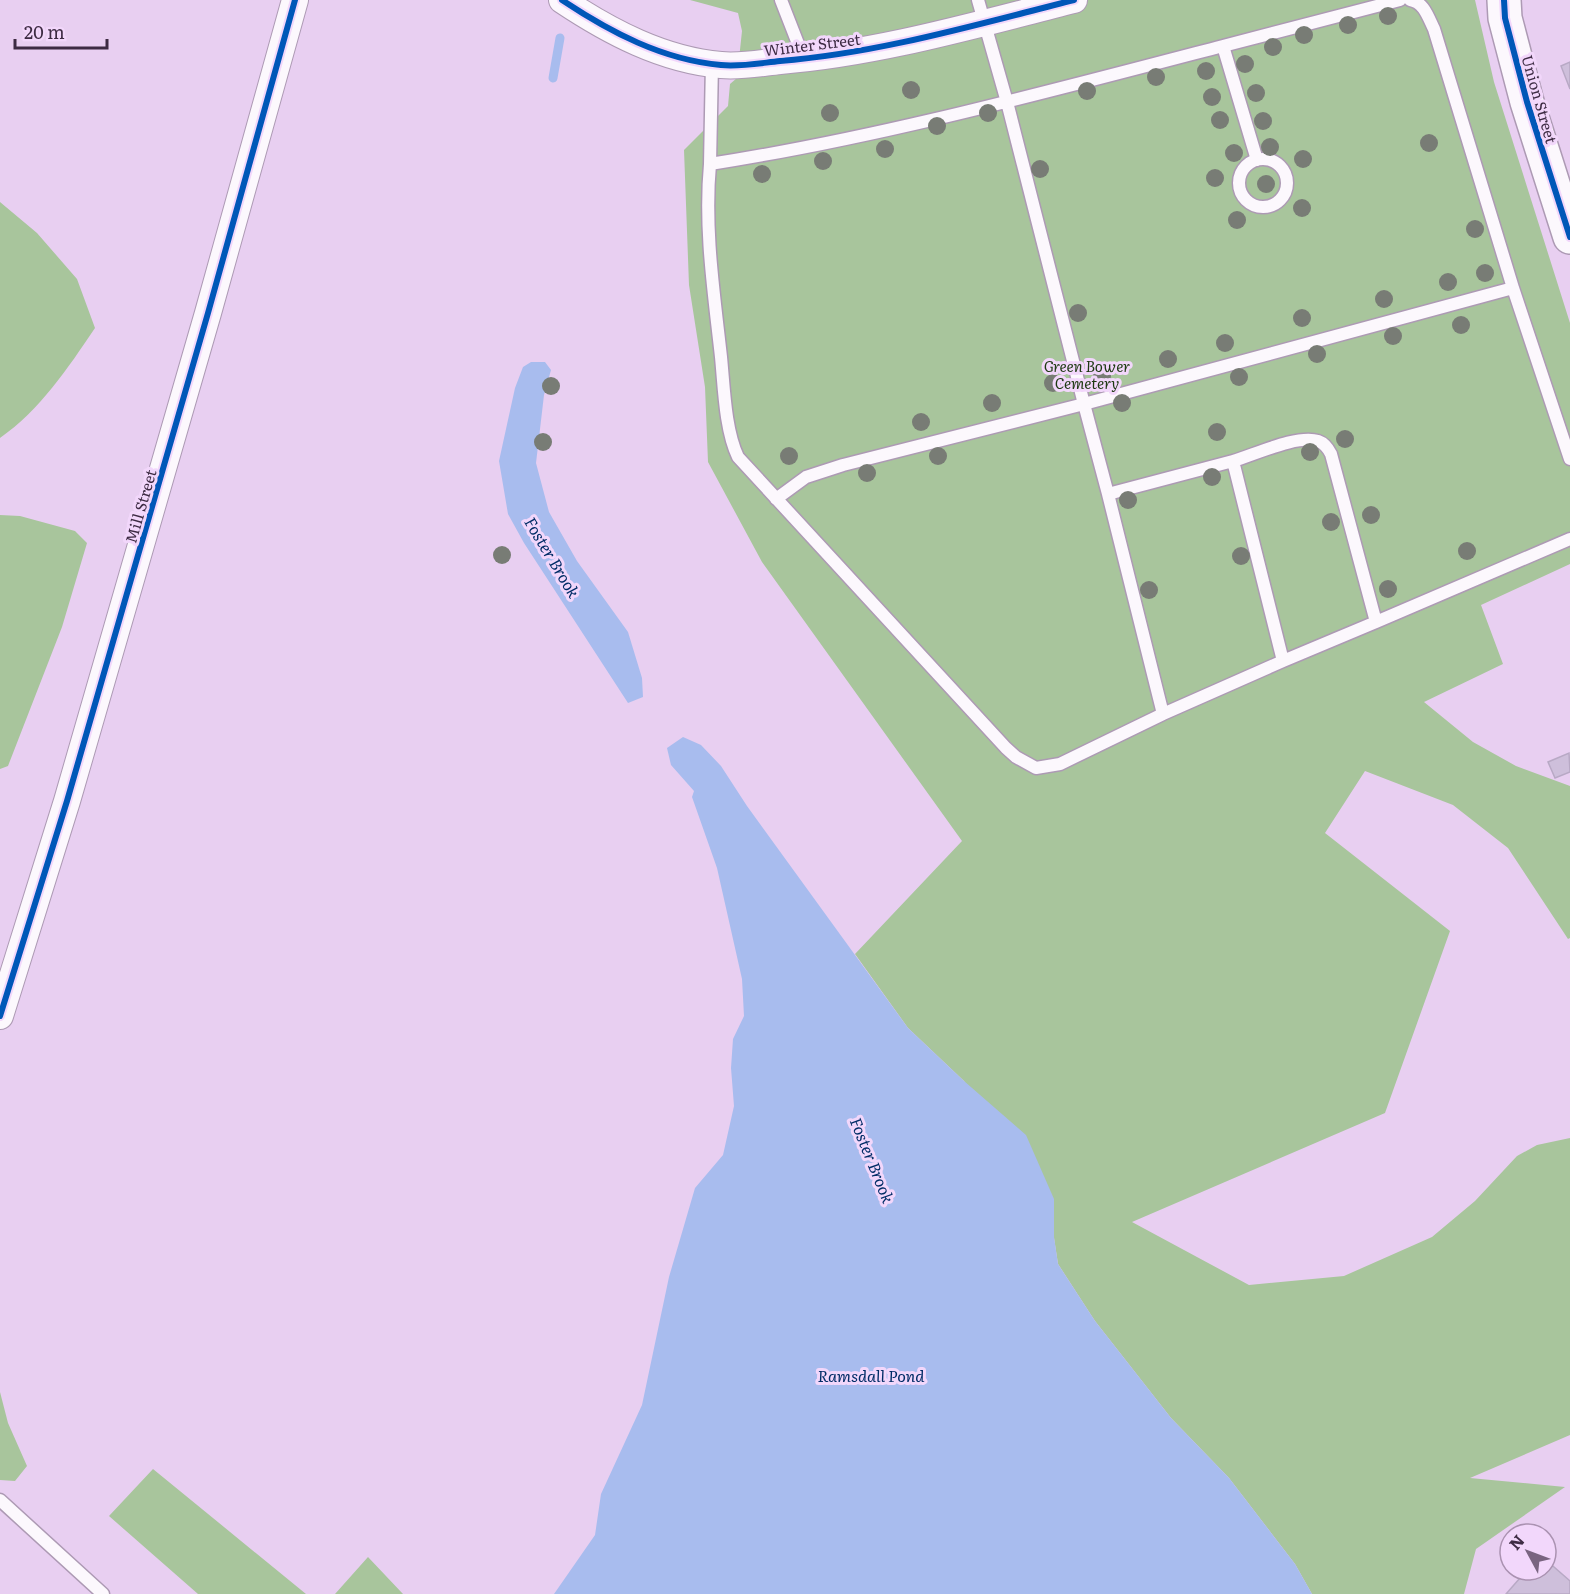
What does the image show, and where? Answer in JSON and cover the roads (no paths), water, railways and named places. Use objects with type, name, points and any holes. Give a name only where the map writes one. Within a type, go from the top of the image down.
[{"type":"street","name":"Mill Street","points":[[0,1016],[70,790],[208,313],[295,0]]},
{"type":"street","name":"Winter Street","points":[[562,0],[595,22],[633,41],[722,66],[804,59],[900,42],[981,11],[1074,0]]},
{"type":"street","name":"Union Street","points":[[1504,0],[1505,18],[1527,102],[1570,237]]},
{"type":"lane","points":[[781,0],[804,59]]},
{"type":"lane","points":[[710,164],[824,144],[1007,102],[1223,46],[1369,4],[1400,0]]},
{"type":"lane","points":[[1410,0],[1415,1],[1425,10],[1434,29],[1514,288],[1570,459]]},
{"type":"lane","points":[[981,11],[1007,102],[1163,714]]},
{"type":"lane","points":[[1223,46],[1257,160]]},
{"type":"lane","points":[[712,63],[709,240],[732,445],[738,457],[776,499],[1006,748],[1026,764],[1036,768],[1059,764],[1163,714],[1283,661],[1570,539]]},
{"type":"lane","points":[[776,499],[806,477],[834,468],[1084,404],[1514,288]]},
{"type":"lane","points":[[1108,494],[1233,461],[1301,440],[1318,441],[1328,447],[1331,454],[1376,622]]},
{"type":"lane","points":[[1233,461],[1283,661]]},
{"type":"lane","points":[[0,1500],[103,1594]]},
{"type":"water","points":[[531,362],[545,362],[551,370],[544,395],[536,463],[549,512],[577,561],[628,632],[642,678],[643,697],[628,703],[524,543],[508,514],[499,461],[515,388],[523,367]]},
{"type":"water","name":"Ramsdall Pond","points":[[683,737],[701,745],[721,766],[747,806],[908,1028],[1026,1135],[1054,1199],[1054,1237],[1058,1264],[1095,1321],[1171,1418],[1229,1478],[1295,1564],[1312,1594],[554,1594],[595,1535],[601,1494],[642,1405],[669,1277],[695,1188],[723,1155],[734,1106],[731,1068],[733,1039],[744,1016],[742,979],[717,868],[692,797],[694,791],[671,765],[667,748]]},
{"type":"waterway","name":"Foster Brook","points":[[553,78],[560,38]]},
{"type":"park label","name":"Green Bower Cemetery","points":[[1087,374]]}]
